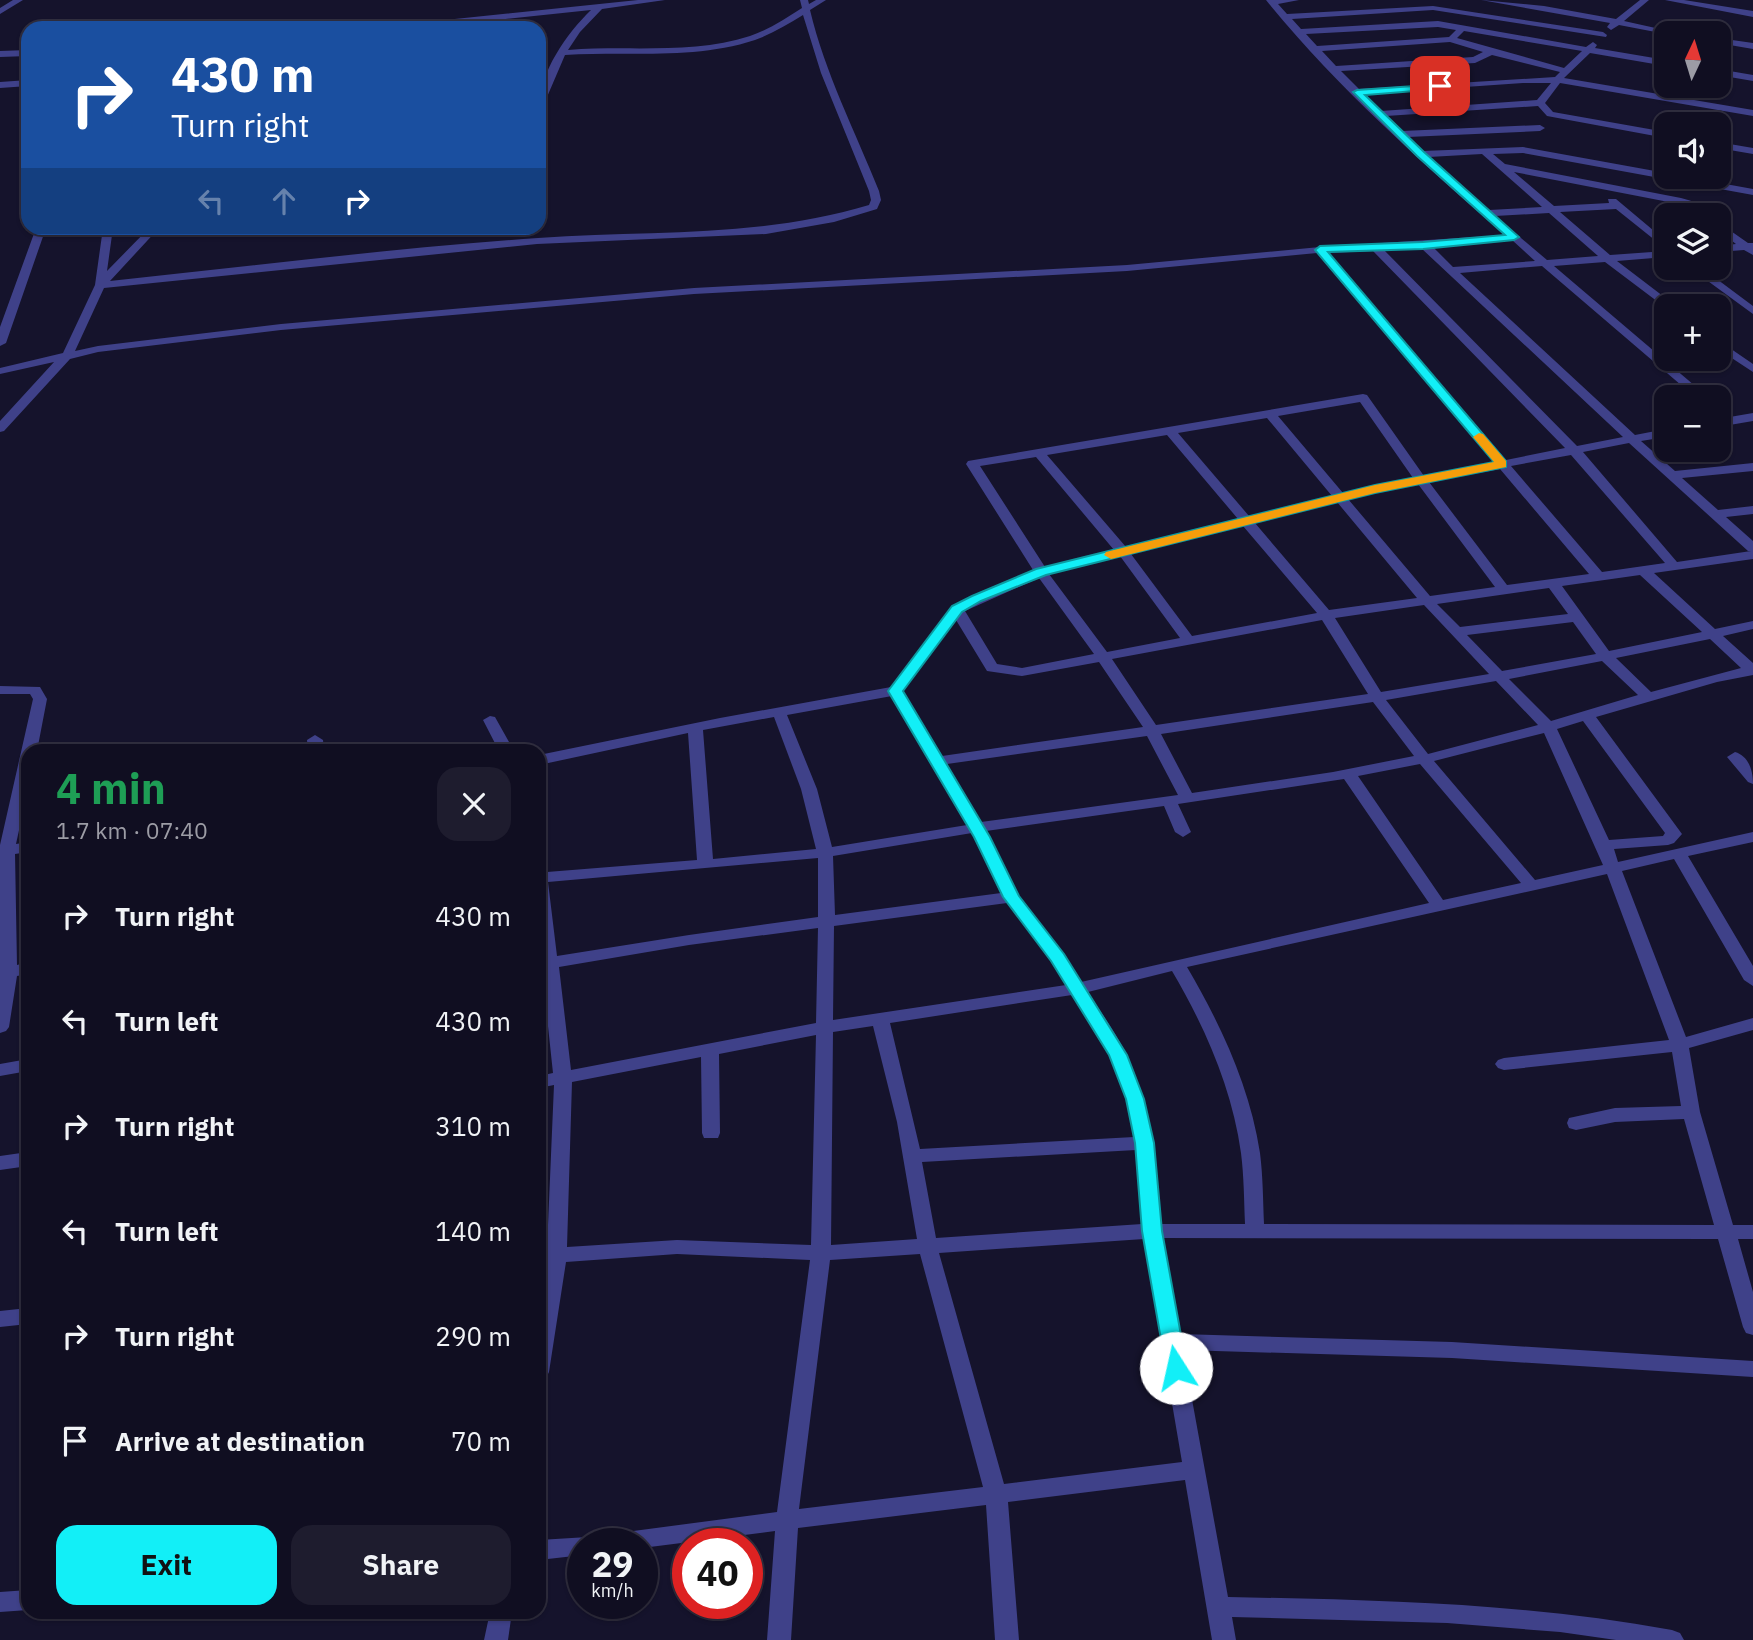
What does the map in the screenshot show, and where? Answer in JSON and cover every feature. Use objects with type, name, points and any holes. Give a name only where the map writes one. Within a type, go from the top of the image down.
[{"type":"street","points":[[0,12],[19,0]]},
{"type":"street","points":[[456,21],[598,4],[661,0]]},
{"type":"street","points":[[560,53],[711,45],[749,39],[773,30],[805,4],[822,0]]},
{"type":"street","points":[[1271,1],[1294,0]]},
{"type":"street","points":[[1487,1],[1504,0]]},
{"type":"street","points":[[1380,114],[1540,103],[1557,80],[1614,23],[1645,0]]},
{"type":"street","points":[[1669,0],[1753,14]]},
{"type":"street","points":[[1271,1],[1314,49],[1421,154],[1688,385]]},
{"type":"street","points":[[1487,1],[1544,8],[1654,30]]},
{"type":"street","points":[[546,87],[560,53],[598,4]]},
{"type":"street","points":[[100,285],[537,241],[766,232],[862,212],[873,207],[876,200],[874,191],[826,75],[805,4]]},
{"type":"street","points":[[1285,17],[1433,8],[1603,35]]},
{"type":"street","points":[[1298,32],[1429,23],[1654,61]]},
{"type":"street","points":[[1451,39],[1462,29]]},
{"type":"street","points":[[1314,49],[1451,39],[1566,71]]},
{"type":"street","points":[[1731,42],[1753,46]]},
{"type":"street","points":[[1334,69],[1475,60],[1491,52]]},
{"type":"street","points":[[0,54],[21,53]]},
{"type":"street","points":[[1731,74],[1753,78]]},
{"type":"street","points":[[1357,92],[1557,80],[1753,113]]},
{"type":"street","points":[[0,85],[21,84]]},
{"type":"street","points":[[1540,103],[1550,114],[1654,133]]},
{"type":"street","points":[[1523,150],[1550,114]]},
{"type":"street","points":[[1400,134],[1540,128]]},
{"type":"street","points":[[1731,147],[1753,151]]},
{"type":"street","points":[[1421,154],[1523,150],[1654,174]]},
{"type":"street","points":[[1485,152],[1608,258],[1655,294]]},
{"type":"street","points":[[1502,166],[1687,203]]},
{"type":"street","points":[[1591,184],[1654,236]]},
{"type":"street","points":[[1731,188],[1753,192]]},
{"type":"street","points":[[1486,213],[1618,206]]},
{"type":"street","points":[[1731,234],[1751,248]]},
{"type":"street","points":[[0,343],[39,235]]},
{"type":"street","points":[[0,428],[68,354],[100,285],[107,235]]},
{"type":"street","points":[[100,285],[147,235]]},
{"type":"street","points":[[536,235],[537,241]]},
{"type":"street","points":[[0,371],[68,354],[281,327],[694,291],[1127,268],[1320,250],[1514,237]]},
{"type":"street","points":[[1424,245],[1753,548]]},
{"type":"street","points":[[1375,247],[1574,450],[1674,566]]},
{"type":"street","points":[[1731,249],[1751,248]]},
{"type":"street","points":[[1320,250],[1597,575]]},
{"type":"street","points":[[1451,270],[1654,255]]},
{"type":"street","points":[[1712,280],[1753,310]]},
{"type":"street","points":[[1734,355],[1753,352]]},
{"type":"street","points":[[1731,353],[1753,369]]},
{"type":"street","points":[[1187,798],[1152,730],[1041,572],[972,464],[1363,398],[1503,589]]},
{"type":"street","points":[[1269,413],[1425,599],[1549,728],[1604,845],[1679,1045],[1691,1112],[1753,1327]]},
{"type":"street","points":[[1731,421],[1753,417]]},
{"type":"street","points":[[1170,430],[1326,615],[1377,697],[1424,759],[1531,885]]},
{"type":"street","points":[[546,759],[695,727],[896,691],[957,609],[976,598],[1041,572],[1420,479],[1654,435]]},
{"type":"street","points":[[1038,453],[1123,552],[1189,641]]},
{"type":"street","points":[[1672,475],[1753,467]]},
{"type":"street","points":[[1715,514],[1753,510]]},
{"type":"street","points":[[957,609],[992,668],[1023,673],[1326,615],[1753,555]]},
{"type":"street","points":[[1643,570],[1752,670]]},
{"type":"street","points":[[1552,582],[1604,654],[1648,698]]},
{"type":"street","points":[[1457,632],[1577,617]]},
{"type":"street","points":[[937,761],[1377,697],[1500,676],[1753,625]]},
{"type":"street","points":[[546,875],[826,853],[887,845],[975,826],[1187,798],[1348,773],[1424,759],[1549,728],[1752,670]]},
{"type":"street","points":[[0,690],[35,690],[40,699],[30,744]]},
{"type":"street","points":[[896,691],[975,826],[1011,897],[1058,958],[1118,1055],[1135,1099],[1144,1143],[1152,1231],[1224,1640]]},
{"type":"street","points":[[779,712],[805,776],[826,853],[826,1028],[821,1253],[787,1520],[779,1640]]},
{"type":"street","points":[[1587,716],[1674,834],[1668,840],[1604,845]]},
{"type":"street","points":[[490,720],[503,744]]},
{"type":"street","points":[[695,727],[705,863]]},
{"type":"street","points":[[1735,757],[1753,779]]},
{"type":"street","points":[[1348,773],[1438,905]]},
{"type":"street","points":[[0,1027],[4,973],[4,851],[21,781]]},
{"type":"street","points":[[1169,800],[1183,832]]},
{"type":"street","points":[[546,1081],[826,1028],[1076,989],[1438,905],[1753,837]]},
{"type":"street","points":[[1678,853],[1753,979]]},
{"type":"street","points":[[546,964],[689,940],[1011,897]]},
{"type":"street","points":[[1177,964],[1194,991],[1229,1070],[1250,1149],[1255,1232]]},
{"type":"street","points":[[546,970],[563,1078],[546,1281]]},
{"type":"street","points":[[880,1020],[912,1156],[929,1248],[996,1494],[1007,1640]]},
{"type":"street","points":[[1504,1064],[1679,1045],[1753,1024]]},
{"type":"street","points":[[710,1050],[711,1133]]},
{"type":"street","points":[[0,1070],[21,1066]]},
{"type":"street","points":[[1576,1123],[1615,1115],[1691,1112]]},
{"type":"street","points":[[912,1156],[1144,1143]]},
{"type":"street","points":[[0,1163],[21,1160]]},
{"type":"street","points":[[548,1255],[677,1247],[821,1253],[929,1248],[1152,1231],[1753,1232]]},
{"type":"street","points":[[0,1319],[21,1317]]},
{"type":"street","points":[[1172,1342],[1452,1350],[1753,1369]]},
{"type":"street","points":[[658,1536],[1195,1470]]},
{"type":"street","points":[[546,1549],[567,1547]]},
{"type":"street","points":[[0,1602],[21,1600]]},
{"type":"street","points":[[1219,1607],[1434,1611],[1554,1632],[1638,1633],[1672,1640]]},
{"type":"street","points":[[496,1640],[500,1619]]},
{"type":"slow traffic","points":[[1111,555],[1375,489],[1502,464],[1479,437]]},
{"type":"route","points":[[1176,1368],[1152,1231],[1147,1156],[1135,1099],[1118,1055],[1058,958],[1011,897],[982,837],[896,691],[957,609],[976,598],[1041,572],[1375,489],[1502,464],[1320,250],[1514,237],[1421,154],[1357,92],[1440,86]]}]
